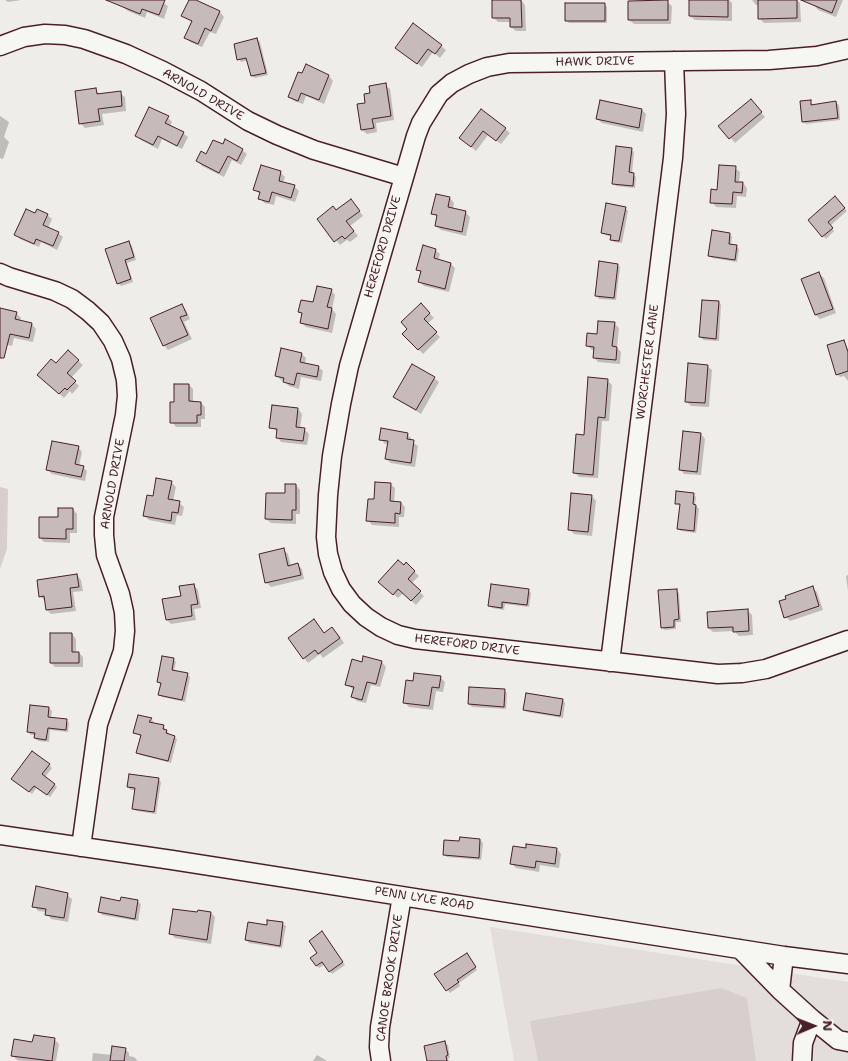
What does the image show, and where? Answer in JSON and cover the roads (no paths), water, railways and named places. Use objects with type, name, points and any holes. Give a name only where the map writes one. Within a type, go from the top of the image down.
[{"type":"street","name":"ARNOLD DRIVE","points":[[0,46],[24,38],[45,34],[84,38],[126,54],[201,90],[248,121],[277,135],[314,150],[404,177]]},
{"type":"street","name":"HAWK DRIVE","points":[[404,177],[416,136],[439,94],[452,83],[487,67],[509,63],[786,59],[817,56],[848,48]]},
{"type":"street","name":"WORCHESTER LANE","points":[[610,662],[673,158],[676,114],[674,61]]},
{"type":"street","name":"HEREFORD DRIVE","points":[[404,177],[349,366],[340,404],[328,495],[326,537],[328,554],[333,572],[341,589],[352,604],[381,627],[398,635],[414,639],[718,674],[742,674],[766,669],[848,640]]},
{"type":"street","name":"ARNOLD DRIVE","points":[[0,273],[55,291],[72,299],[88,311],[101,323],[113,341],[121,359],[126,380],[125,414],[104,518],[106,555],[120,594],[124,612],[123,652],[98,724],[81,847]]},
{"type":"street","name":"PENN LYLE ROAD","points":[[0,835],[784,956],[848,964]]},
{"type":"street","name":"CANOE BROOK DRIVE","points":[[381,1061],[379,1047],[380,1027],[402,896]]},
{"type":"street","points":[[740,949],[780,990],[812,1019],[838,1040],[848,1042]]},
{"type":"street","points":[[780,990],[784,956]]},
{"type":"street","points":[[802,1061],[803,1043],[812,1019]]}]
